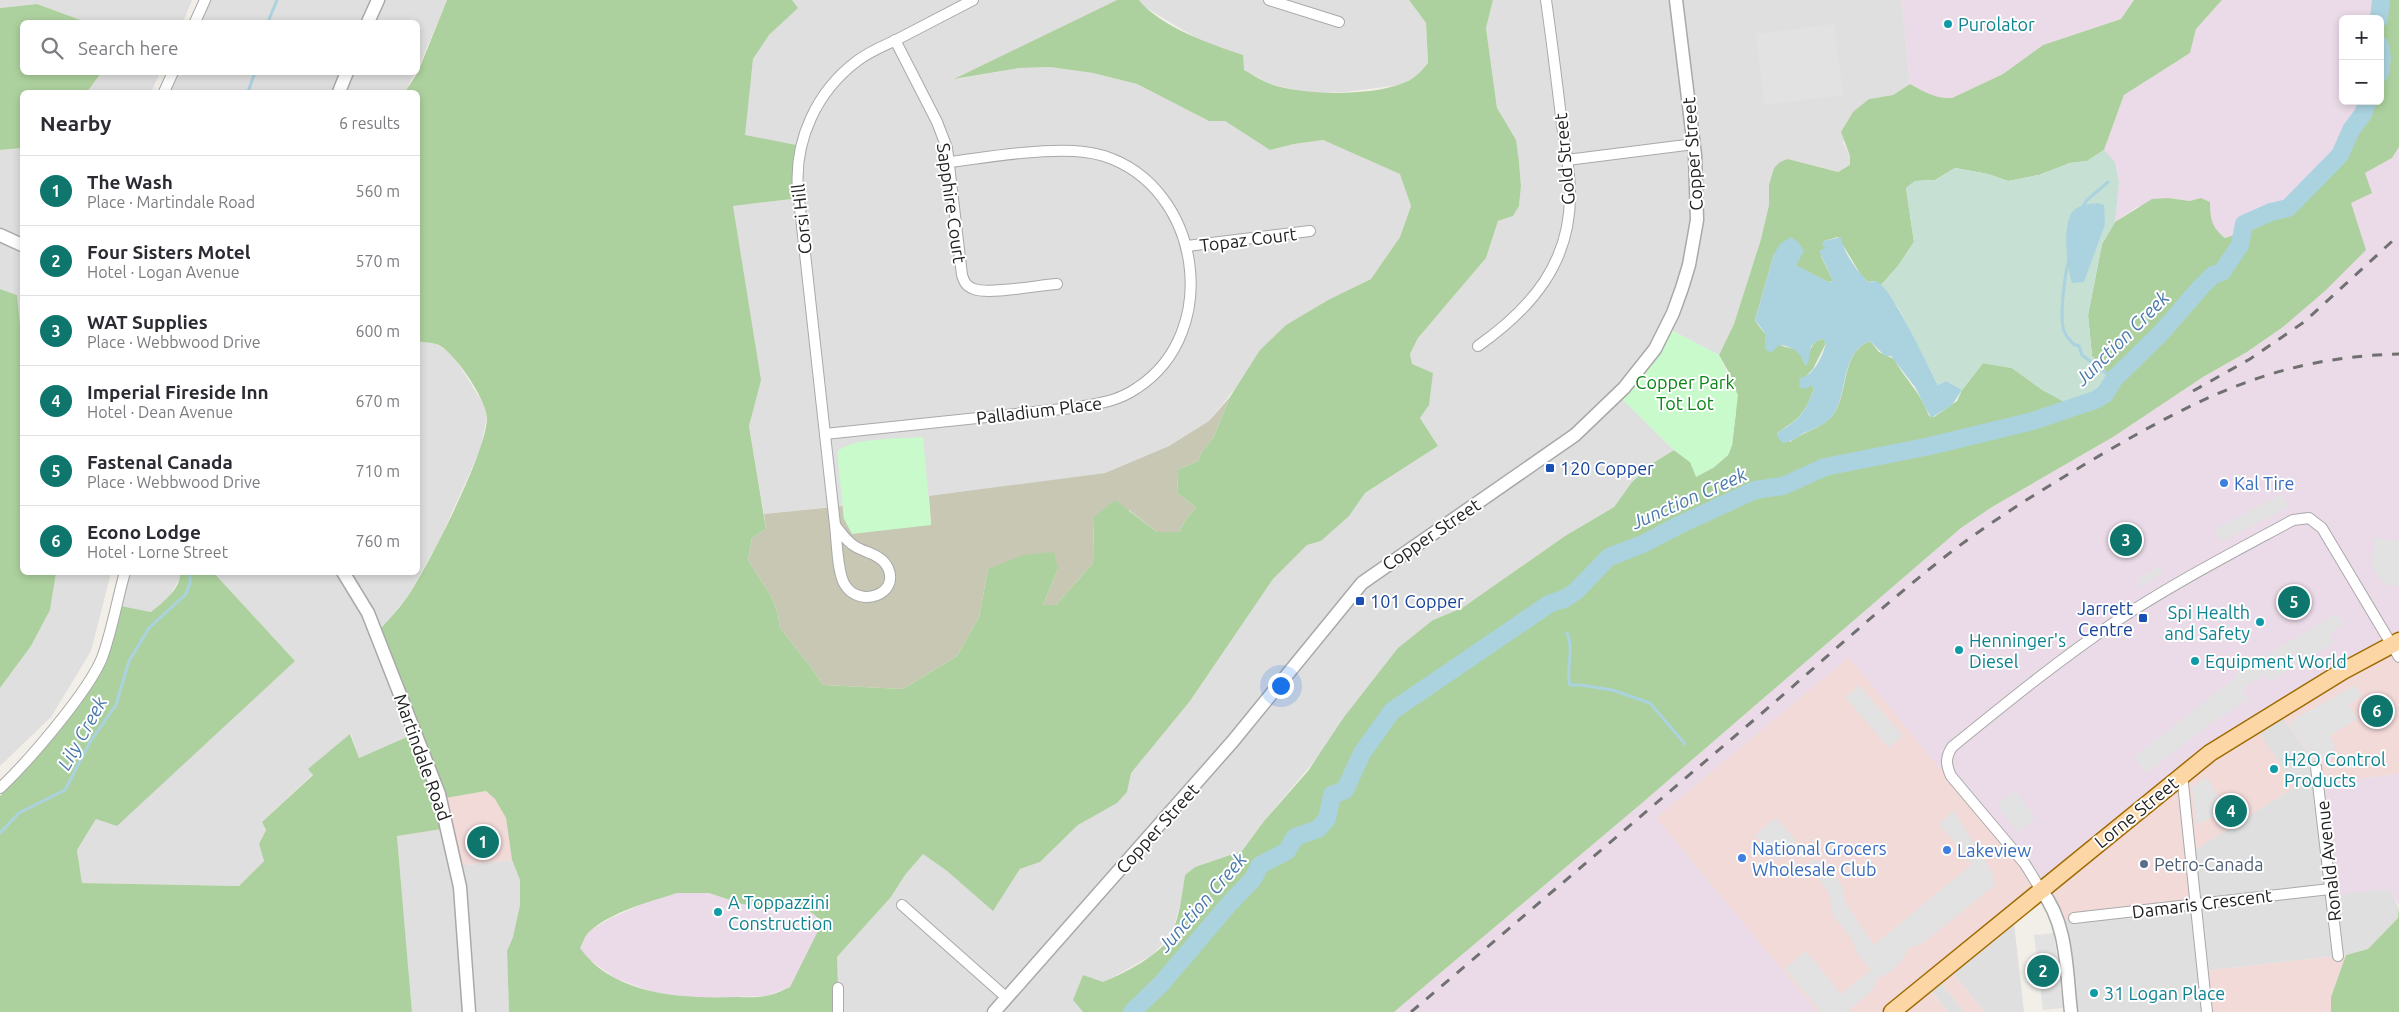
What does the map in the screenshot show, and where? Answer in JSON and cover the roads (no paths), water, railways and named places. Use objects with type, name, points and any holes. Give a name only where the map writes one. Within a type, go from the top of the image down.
[{"type":"main road","name":"Lorne Street","points":[[1892,1012],[2182,774],[2298,698],[2396,647]]},
{"type":"street","points":[[196,20],[205,0]]},
{"type":"street","points":[[369,20],[378,0]]},
{"type":"street","name":"Corsi Hill","points":[[835,524],[849,542],[880,558],[888,567],[889,582],[880,594],[865,598],[851,592],[845,585],[835,524],[798,190],[799,155],[810,119],[832,86],[858,60],[973,0]]},
{"type":"street","points":[[1269,0],[1339,22]]},
{"type":"street","name":"Gold Street","points":[[1478,346],[1529,304],[1551,271],[1561,248],[1568,214],[1570,186],[1546,0]]},
{"type":"street","name":"Copper Street","points":[[994,1012],[1234,742],[1362,583],[1575,435],[1609,405],[1655,349],[1673,313],[1689,265],[1696,220],[1694,144],[1676,0]]},
{"type":"street","name":"Sapphire Court","points":[[894,40],[937,122],[950,162],[962,274],[965,283],[972,288],[987,290],[1057,284]]},
{"type":"street","points":[[165,90],[171,75]]},
{"type":"street","points":[[340,90],[346,75]]},
{"type":"street","points":[[1567,160],[1694,144]]},
{"type":"street","name":"Palladium Place","points":[[825,434],[1063,409],[1112,401],[1137,388],[1158,370],[1176,345],[1186,321],[1190,298],[1186,246],[1179,222],[1167,201],[1154,185],[1134,169],[1103,155],[1072,150],[950,162]]},
{"type":"street","name":"Topaz Court","points":[[1186,246],[1310,231]]},
{"type":"street","points":[[0,235],[20,244]]},
{"type":"street","points":[[2070,1012],[2060,921],[2054,907],[2025,864],[1951,776],[1946,760],[1947,754],[1952,747],[2050,668],[2086,642],[2180,582],[2293,520],[2308,518],[2322,528],[2396,647]]},
{"type":"street","points":[[0,788],[58,722],[82,691],[97,666],[105,647],[124,575]]},
{"type":"street","name":"Martindale Road","points":[[346,575],[368,613],[439,794],[460,887],[469,1012]]},
{"type":"street","name":"Ronald Avenue","points":[[2316,767],[2338,956]]},
{"type":"street","points":[[2182,774],[2207,1012]]},
{"type":"street","name":"Damaris Crescent","points":[[2074,918],[2330,889]]},
{"type":"street","points":[[902,905],[1007,998]]},
{"type":"street","points":[[838,988],[838,1012]]},
{"type":"water","points":[[2098,203],[2104,205],[2105,224],[2084,282],[2072,283],[2066,248],[2069,219],[2072,212],[2077,208]]},
{"type":"water","points":[[1791,237],[1798,242],[1804,251],[1796,265],[1828,282],[1833,281],[1819,251],[1825,248],[1822,245],[1824,241],[1841,237],[1851,261],[1859,272],[1868,282],[1876,281],[1883,286],[1891,297],[1938,385],[1946,381],[1962,390],[1952,405],[1931,418],[1915,387],[1891,356],[1885,356],[1870,341],[1854,353],[1846,372],[1839,403],[1829,420],[1783,443],[1777,436],[1777,433],[1801,415],[1808,404],[1814,388],[1811,385],[1806,389],[1799,387],[1800,378],[1814,369],[1826,343],[1823,339],[1818,340],[1811,346],[1808,364],[1805,365],[1798,353],[1788,347],[1779,345],[1771,353],[1765,349],[1765,333],[1755,320],[1774,254],[1780,244]]},
{"type":"waterway","name":"Lily Creek","points":[[269,20],[277,0]]},
{"type":"waterway","name":"Junction Creek","points":[[2379,15],[2381,0]]},
{"type":"waterway","name":"Lily Creek","points":[[249,90],[254,75]]},
{"type":"waterway","name":"Junction Creek","points":[[1132,1012],[1161,984],[1253,879],[1260,865],[1287,851],[1295,837],[1318,829],[1327,819],[1332,795],[1345,790],[1362,753],[1392,711],[1549,604],[1566,598],[1576,591],[1609,557],[1643,544],[1755,490],[1783,486],[1825,467],[1930,446],[2033,421],[2095,400],[2105,394],[2114,379],[2160,334],[2200,288],[2213,275],[2222,272],[2240,245],[2244,224],[2271,212],[2288,208],[2340,155],[2351,130],[2363,114],[2366,105]]},
{"type":"waterway","points":[[2082,208],[2087,200],[2108,182]]},
{"type":"waterway","points":[[2069,259],[2062,306],[2064,331],[2073,344],[2079,346],[2082,355],[2114,379]]},
{"type":"waterway","name":"Lily Creek","points":[[0,833],[19,813],[65,790],[90,742],[116,705],[129,661],[149,628],[186,594],[190,583],[190,575]]},
{"type":"waterway","points":[[1566,598],[1566,607]]},
{"type":"waterway","points":[[1567,633],[1570,646],[1570,685],[1612,690],[1650,703],[1685,744]]},
{"type":"railway","points":[[2193,391],[2250,359],[2304,322],[2399,235]]},
{"type":"railway","points":[[1411,1012],[1893,600],[1961,544],[2001,517],[2104,453],[2176,413],[2210,397],[2280,371],[2357,357],[2399,354]]},
{"type":"place","name":"Purolator","points":[[1948,24]]},
{"type":"place","name":"120 Copper","points":[[1550,468]]},
{"type":"place","name":"Kal Tire","points":[[2224,483]]},
{"type":"place","name":"WAT Supplies","points":[[2126,540]]},
{"type":"place","name":"101 Copper","points":[[1360,601]]},
{"type":"place","name":"Fastenal Canada","points":[[2294,602]]},
{"type":"place","name":"Jarrett Centre","points":[[2143,618]]},
{"type":"place","name":"Spi Health and Safety","points":[[2260,622]]},
{"type":"place","name":"Henninger's Diesel","points":[[1959,650]]},
{"type":"place","name":"Equipment World","points":[[2195,661]]},
{"type":"place","name":"Econo Lodge","points":[[2377,711]]},
{"type":"place","name":"H2O Control Products","points":[[2274,769]]},
{"type":"place","name":"Imperial Fireside Inn","points":[[2231,811]]},
{"type":"place","name":"The Wash","points":[[483,842]]},
{"type":"place","name":"Lakeview","points":[[1947,850]]},
{"type":"place","name":"National Grocers Wholesale Club","points":[[1742,858]]},
{"type":"place","name":"Petro-Canada","points":[[2144,864]]},
{"type":"place","name":"A Toppazzini Construction","points":[[718,912]]},
{"type":"place","name":"Four Sisters Motel","points":[[2043,971]]},
{"type":"place","name":"31 Logan Place","points":[[2094,993]]},
{"type":"park label","name":"Copper Park Tot Lot","points":[[1685,392]]}]
